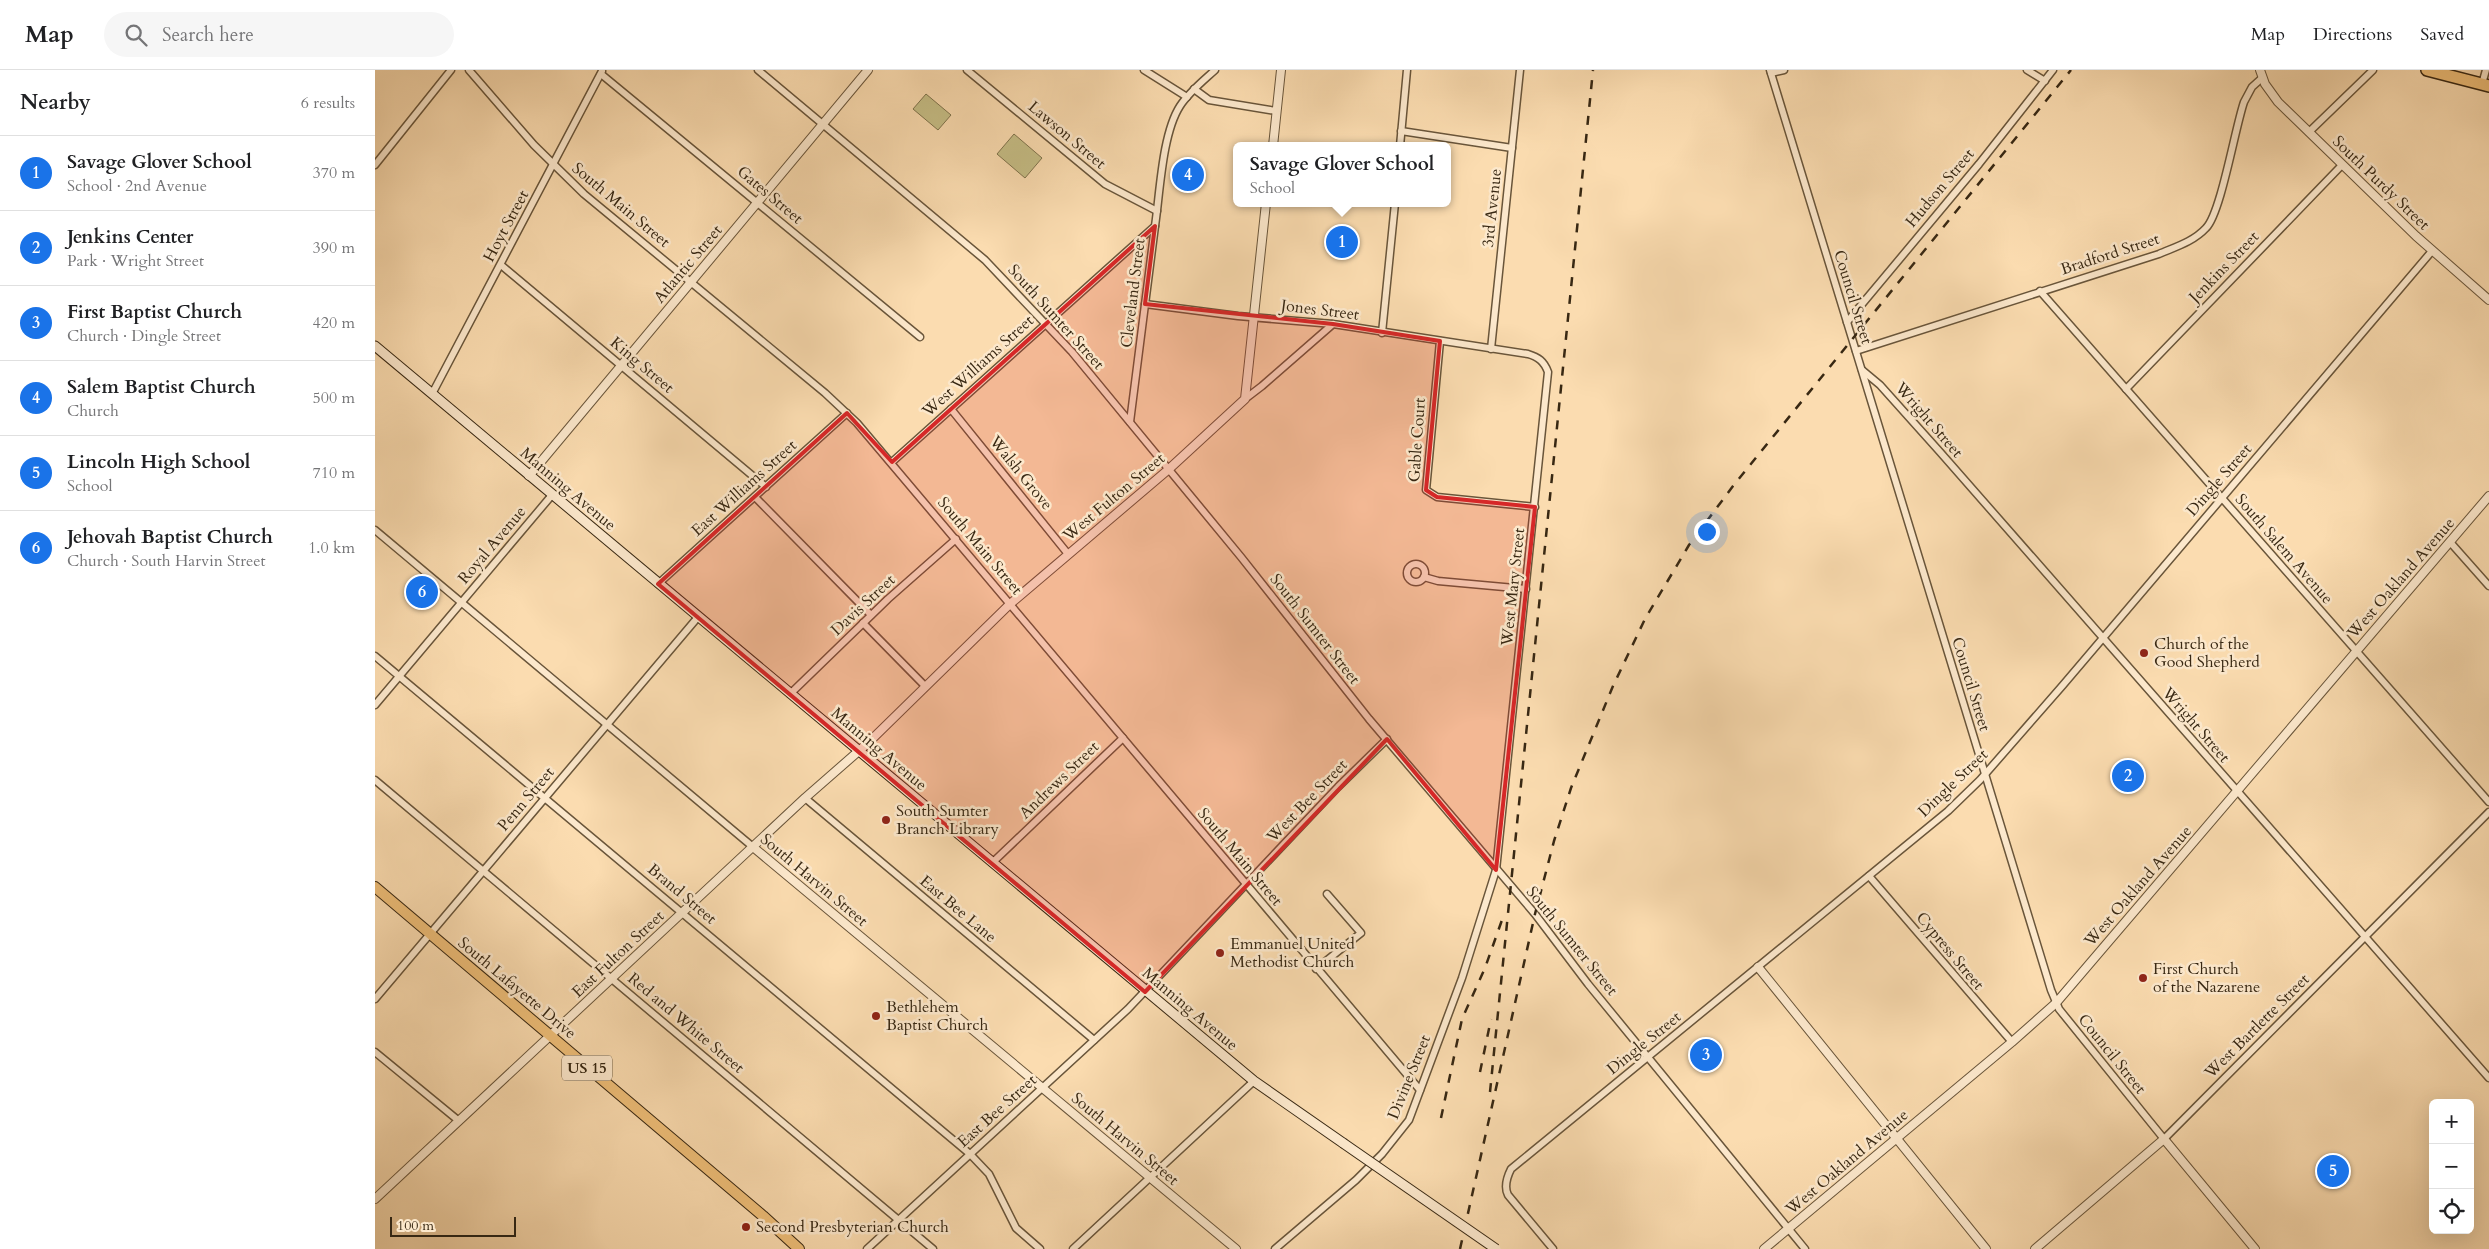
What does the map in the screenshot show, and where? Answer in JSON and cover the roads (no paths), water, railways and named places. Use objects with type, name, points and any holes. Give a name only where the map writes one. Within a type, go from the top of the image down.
[{"type":"highway","points":[[2427,70],[2486,85]]},
{"type":"main road","name":"Manning Avenue","points":[[375,346],[1145,992],[1254,1081],[1496,1249]]},
{"type":"main road","name":"South Lafayette Drive","points":[[375,887],[763,1216],[799,1249]]},
{"type":"street","points":[[375,165],[451,70]]},
{"type":"street","name":"South Main Street","points":[[469,70],[554,166],[611,217],[847,413],[892,462],[1316,969],[1420,1090]]},
{"type":"street","name":"South Sumter Street","points":[[758,70],[978,253],[1046,324],[1169,469],[1387,739],[1559,944],[1648,1057],[1805,1249]]},
{"type":"street","name":"Atlantic Street","points":[[529,476],[868,70]]},
{"type":"street","name":"Lawson Street","points":[[967,70],[1105,184],[1157,211]]},
{"type":"street","points":[[1143,70],[1187,97]]},
{"type":"street","points":[[1155,226],[1171,126],[1187,97],[1215,70]]},
{"type":"street","points":[[1273,142],[1281,70]]},
{"type":"street","points":[[1400,142],[1407,70]]},
{"type":"street","name":"3rd Avenue","points":[[1491,349],[1520,70]]},
{"type":"street","points":[[1771,72],[1784,70]]},
{"type":"street","points":[[2027,70],[2045,81]]},
{"type":"street","name":"Hudson Street","points":[[1847,322],[1979,164],[2053,70]]},
{"type":"street","points":[[2309,132],[2373,70]]},
{"type":"street","points":[[2486,70],[2486,85]]},
{"type":"street","name":"Hoyt Street","points":[[432,394],[602,72]]},
{"type":"street","name":"Gates Street","points":[[602,72],[920,338]]},
{"type":"street","name":"Council Street","points":[[1771,72],[1923,575],[2056,1003],[2164,1139],[2255,1249]]},
{"type":"street","name":"South Purdy Street","points":[[2261,74],[2272,95],[2342,165],[2433,251],[2489,300]]},
{"type":"street","name":"Bradford Street","points":[[1856,351],[2159,254],[2189,242],[2205,230],[2213,217],[2243,102],[2261,74]]},
{"type":"street","points":[[1194,89],[1209,100],[1277,111]]},
{"type":"street","points":[[1401,131],[1512,148]]},
{"type":"street","name":"Jenkins Street","points":[[2125,389],[2342,165]]},
{"type":"street","points":[[1245,399],[1266,207]]},
{"type":"street","points":[[1381,333],[1395,207]]},
{"type":"street","name":"West Williams Street","points":[[892,462],[1155,226]]},
{"type":"street","name":"Cleveland Street","points":[[1130,422],[1155,226]]},
{"type":"street","name":"Dingle Street","points":[[1553,1249],[1508,1196],[1506,1191],[1507,1178],[1511,1169],[1948,811],[1986,774],[2433,251]]},
{"type":"street","name":"King Street","points":[[501,265],[766,487]]},
{"type":"street","name":"South Salem Avenue","points":[[2040,291],[2489,802]]},
{"type":"street","name":"Jones Street","points":[[1145,304],[1253,317],[1333,324],[1491,349]]},
{"type":"street","points":[[1245,399],[1333,324]]},
{"type":"street","name":"Gable Court","points":[[1440,341],[1426,490],[1437,497],[1535,507]]},
{"type":"street","name":"West Mary Street","points":[[1491,349],[1535,356],[1546,366],[1547,372],[1535,507],[1496,870]]},
{"type":"street","name":"Wright Street","points":[[1861,370],[1880,385],[2489,1078]]},
{"type":"street","name":"West Fulton Street","points":[[858,751],[1010,604],[1169,469],[1245,399]]},
{"type":"street","name":"Walsh Grove","points":[[951,410],[1068,554]]},
{"type":"street","name":"East Williams Street","points":[[658,584],[847,413]]},
{"type":"street","name":"Royal Avenue","points":[[375,705],[552,495]]},
{"type":"street","name":"West Oakland Avenue","points":[[1764,1249],[1897,1139],[2056,1003],[2489,496]]},
{"type":"street","points":[[755,497],[871,615]]},
{"type":"street","name":"South Harvin Street","points":[[375,530],[1236,1249]]},
{"type":"street","name":"Davis Street","points":[[790,694],[871,615],[956,539]]},
{"type":"street","points":[[2450,542],[2489,586]]},
{"type":"street","points":[[1424,577],[1438,581],[1526,589]]},
{"type":"street","name":"Penn Street","points":[[375,999],[698,617]]},
{"type":"street","points":[[863,623],[925,686]]},
{"type":"street","name":"Brand Street","points":[[375,656],[970,1154],[989,1174],[1016,1228],[1040,1249]]},
{"type":"street","name":"Andrews Street","points":[[992,863],[1123,738]]},
{"type":"street","name":"West Bee Street","points":[[1145,992],[1387,739]]},
{"type":"street","name":"East Fulton Street","points":[[375,1199],[805,798],[858,751]]},
{"type":"street","name":"Red and White Street","points":[[375,780],[933,1249]]},
{"type":"street","name":"East Bee Lane","points":[[805,798],[1094,1040]]},
{"type":"street","name":"West Bartlette Street","points":[[2035,1249],[2164,1139],[2489,812]]},
{"type":"street","name":"Divine Street","points":[[1275,1249],[1357,1180],[1382,1154],[1409,1120],[1462,978],[1492,874],[1496,870]]},
{"type":"street","name":"Cypress Street","points":[[1869,876],[2012,1042]]},
{"type":"street","points":[[1316,969],[1361,934],[1327,894]]},
{"type":"street","points":[[1758,967],[1986,1249]]},
{"type":"street","name":"East Bee Street","points":[[867,1249],[1145,992]]},
{"type":"street","points":[[375,1052],[459,1121]]},
{"type":"street","points":[[1073,1249],[1254,1081]]},
{"type":"railway","points":[[1490,1092],[1593,70]]},
{"type":"railway","points":[[1460,1249],[1535,914],[1554,841],[1571,788],[1613,686],[1645,619],[1689,545],[1733,486],[2071,70]]},
{"type":"railway","points":[[1441,1118],[1462,1019],[1485,968],[1502,920]]},
{"type":"railway","points":[[1480,1072],[1491,1019]]},
{"type":"place","name":"Salem Baptist Church","points":[[1188,175]]},
{"type":"place","name":"Savage Glover School","points":[[1342,242]]},
{"type":"place","name":"Jehovah Baptist Church","points":[[422,592]]},
{"type":"place","name":"Church of the Good Shepherd","points":[[2144,653]]},
{"type":"place","name":"Jenkins Center","points":[[2128,776]]},
{"type":"place","name":"South Sumter Branch Library","points":[[886,820]]},
{"type":"place","name":"Emmanuel United Methodist Church","points":[[1220,953]]},
{"type":"place","name":"First Church of the Nazarene","points":[[2143,978]]},
{"type":"place","name":"Bethlehem Baptist Church","points":[[876,1016]]},
{"type":"place","name":"First Baptist Church","points":[[1706,1055]]},
{"type":"place","name":"Lincoln High School","points":[[2333,1171]]},
{"type":"place","name":"Second Presbyterian Church","points":[[746,1227]]}]
